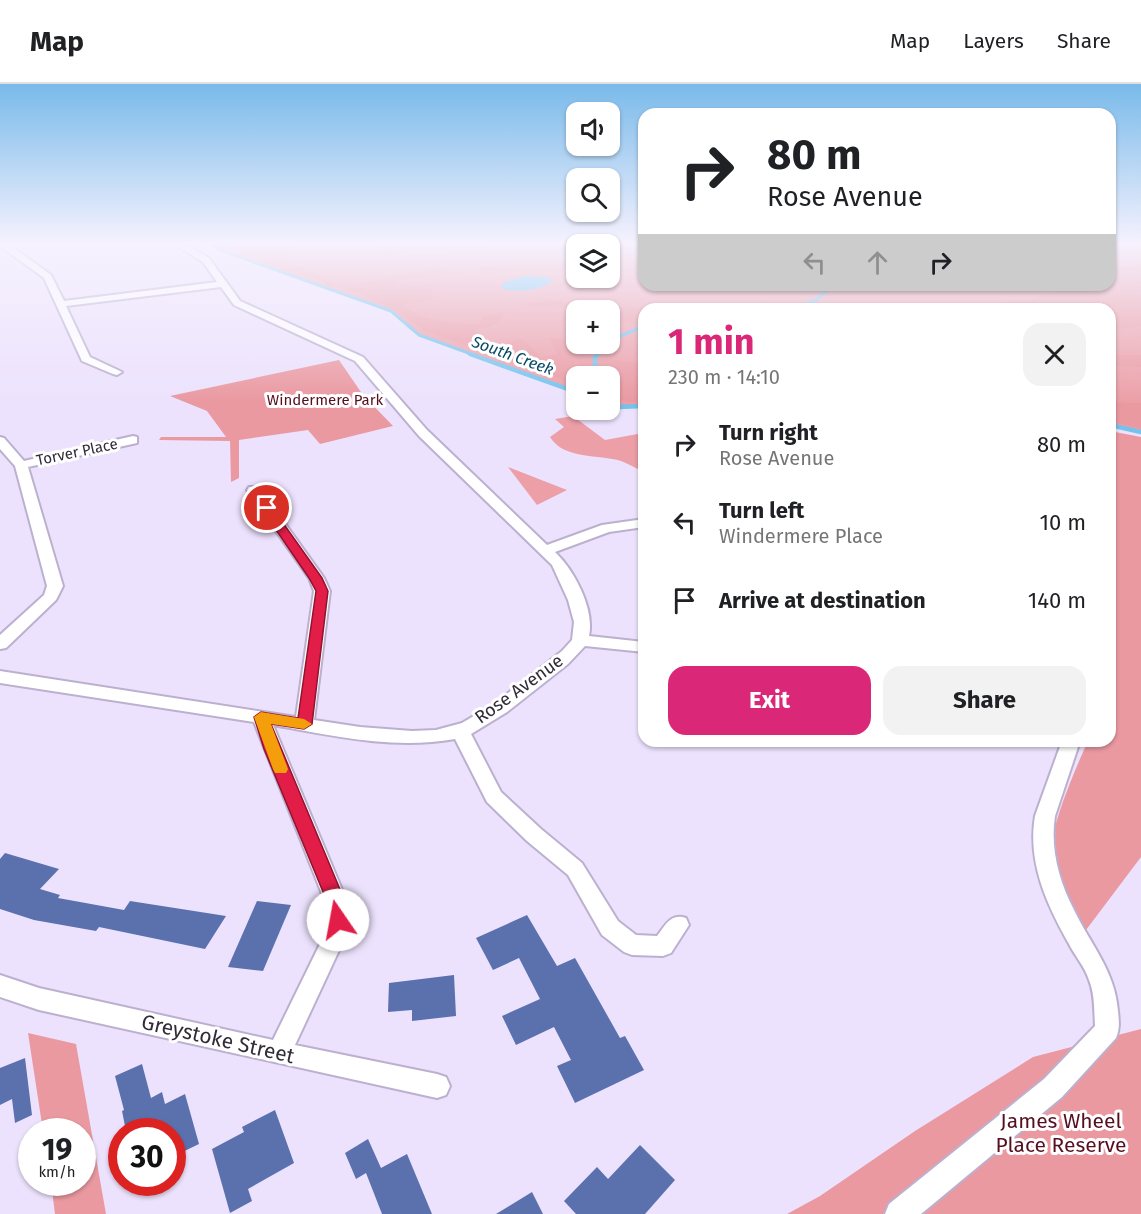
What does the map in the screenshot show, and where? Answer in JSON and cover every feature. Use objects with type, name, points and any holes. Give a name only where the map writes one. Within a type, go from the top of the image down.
[{"type":"street","points":[[58,296],[86,359],[117,372]]},
{"type":"street","points":[[62,304],[128,296]]},
{"type":"street","name":"Rose Avenue","points":[[0,677],[304,724],[397,737],[429,738],[460,731],[492,713],[564,658],[580,640],[581,619],[572,588],[558,563],[423,433],[359,359],[243,306],[231,296]]},
{"type":"street","name":"Torver Place","points":[[21,465],[133,440]]},
{"type":"street","points":[[0,441],[21,465],[55,586],[51,597],[0,644]]},
{"type":"street","points":[[254,490],[316,578],[322,591],[304,724]]},
{"type":"street","points":[[546,550],[607,528],[638,524]]},
{"type":"street","points":[[580,640],[638,646]]},
{"type":"street","points":[[261,717],[272,749],[335,899],[338,920],[331,944],[279,1053]]},
{"type":"street","points":[[460,731],[494,797],[534,835],[575,869],[610,927],[632,945],[663,946],[678,925]]},
{"type":"street","points":[[899,1214],[1053,1088],[1107,1030],[1104,988],[1094,966],[1072,931],[1053,885],[1042,840],[1050,797],[1067,762],[1070,747]]},
{"type":"street","name":"Greystoke Street","points":[[0,986],[39,999],[437,1086]]},
{"type":"shaded area","points":[[348,296],[1038,296],[1025,301],[1030,303],[638,303],[638,406],[620,407],[620,366],[566,366],[566,388],[419,335],[391,311]]},
{"type":"shaded area","points":[[1141,317],[1141,432],[1116,426],[1116,318]]},
{"type":"shaded area","points":[[566,417],[566,420],[578,420],[605,440],[638,434],[638,469],[621,461],[582,455],[564,449],[550,437],[564,427],[555,419]]},
{"type":"shaded area","points":[[508,467],[567,490],[537,505]]},
{"type":"green space","points":[[365,296],[434,296],[435,298],[403,305],[421,315],[450,322],[480,324],[483,316],[501,312],[505,314],[491,326],[473,330],[497,345],[522,339],[542,357],[557,354],[550,338],[566,341],[566,354],[637,363],[638,401],[629,402],[620,399],[620,366],[566,366],[566,380],[425,331],[397,312]]},
{"type":"green space","points":[[1037,296],[1141,296],[1141,327],[1116,329],[1116,303],[1002,303],[1024,301]]},
{"type":"green space","points":[[549,300],[566,302],[566,308],[519,305]]},
{"type":"green space","points":[[638,307],[638,324],[620,321],[620,308]]},
{"type":"green space","points":[[1116,355],[1141,355],[1141,367],[1116,365]]},
{"type":"green space","name":"Windermere Park","points":[[339,360],[363,395],[393,426],[320,444],[308,430],[239,440],[239,478],[231,482],[230,441],[159,440],[161,437],[226,437],[207,411],[170,396]]},
{"type":"green space","points":[[1116,402],[1141,403],[1141,429],[1116,423]]},
{"type":"green space","points":[[1116,432],[1141,437],[1141,857],[1083,934],[1060,878],[1053,842],[1061,806],[1086,747],[1116,747]]},
{"type":"green space","name":"James Wheel Place Reserve","points":[[1141,1029],[1141,1214],[787,1214],[820,1196],[915,1131],[1033,1057]]},
{"type":"green space","points":[[28,1033],[76,1044],[89,1118],[41,1118]]},
{"type":"green space","points":[[96,1157],[106,1214],[55,1214],[53,1196],[96,1196]]},
{"type":"building","points":[[5,853],[59,869],[40,889],[60,895],[58,898],[124,910],[130,901],[226,916],[205,949],[99,927],[96,931],[34,920],[0,909],[0,859]]},
{"type":"building","points":[[257,901],[291,905],[263,971],[228,967]]},
{"type":"building","points":[[527,915],[557,966],[575,958],[620,1038],[625,1036],[644,1070],[575,1103],[557,1066],[571,1060],[554,1027],[516,1045],[502,1016],[540,999],[519,958],[493,970],[476,938]]},
{"type":"building","points":[[454,975],[456,1016],[412,1021],[412,1010],[388,1012],[389,983]]},
{"type":"building","points":[[25,1058],[32,1115],[18,1118],[18,1122],[15,1123],[12,1099],[0,1105],[0,1068]]},
{"type":"building","points":[[142,1064],[151,1098],[162,1092],[165,1104],[185,1094],[199,1144],[186,1150],[186,1118],[123,1118],[122,1111],[124,1110],[115,1076]]},
{"type":"building","points":[[275,1110],[294,1163],[248,1189],[252,1201],[230,1213],[212,1149],[244,1132],[242,1127]]},
{"type":"building","points":[[368,1139],[381,1168],[407,1154],[432,1214],[382,1214],[366,1173],[356,1179],[345,1153]]},
{"type":"building","points":[[640,1145],[675,1180],[645,1214],[576,1214],[564,1201],[597,1167],[608,1179]]},
{"type":"building","points":[[532,1192],[543,1214],[496,1214]]},
{"type":"waterway","name":"South Creek","points":[[348,296],[391,311],[419,335],[474,355]]},
{"type":"waterway","points":[[808,303],[820,296]]},
{"type":"waterway","points":[[620,336],[638,329]]},
{"type":"waterway","name":"South Creek","points":[[470,354],[566,388]]},
{"type":"waterway","points":[[595,366],[597,355]]},
{"type":"waterway","name":"South Creek","points":[[620,407],[638,406]]},
{"type":"waterway","name":"South Creek","points":[[1116,426],[1141,432]]},
{"type":"slow traffic","points":[[280,769],[261,717],[304,724]]},
{"type":"route","points":[[267,508],[316,578],[322,591],[304,724],[261,717],[272,749],[335,899],[338,920]]}]
